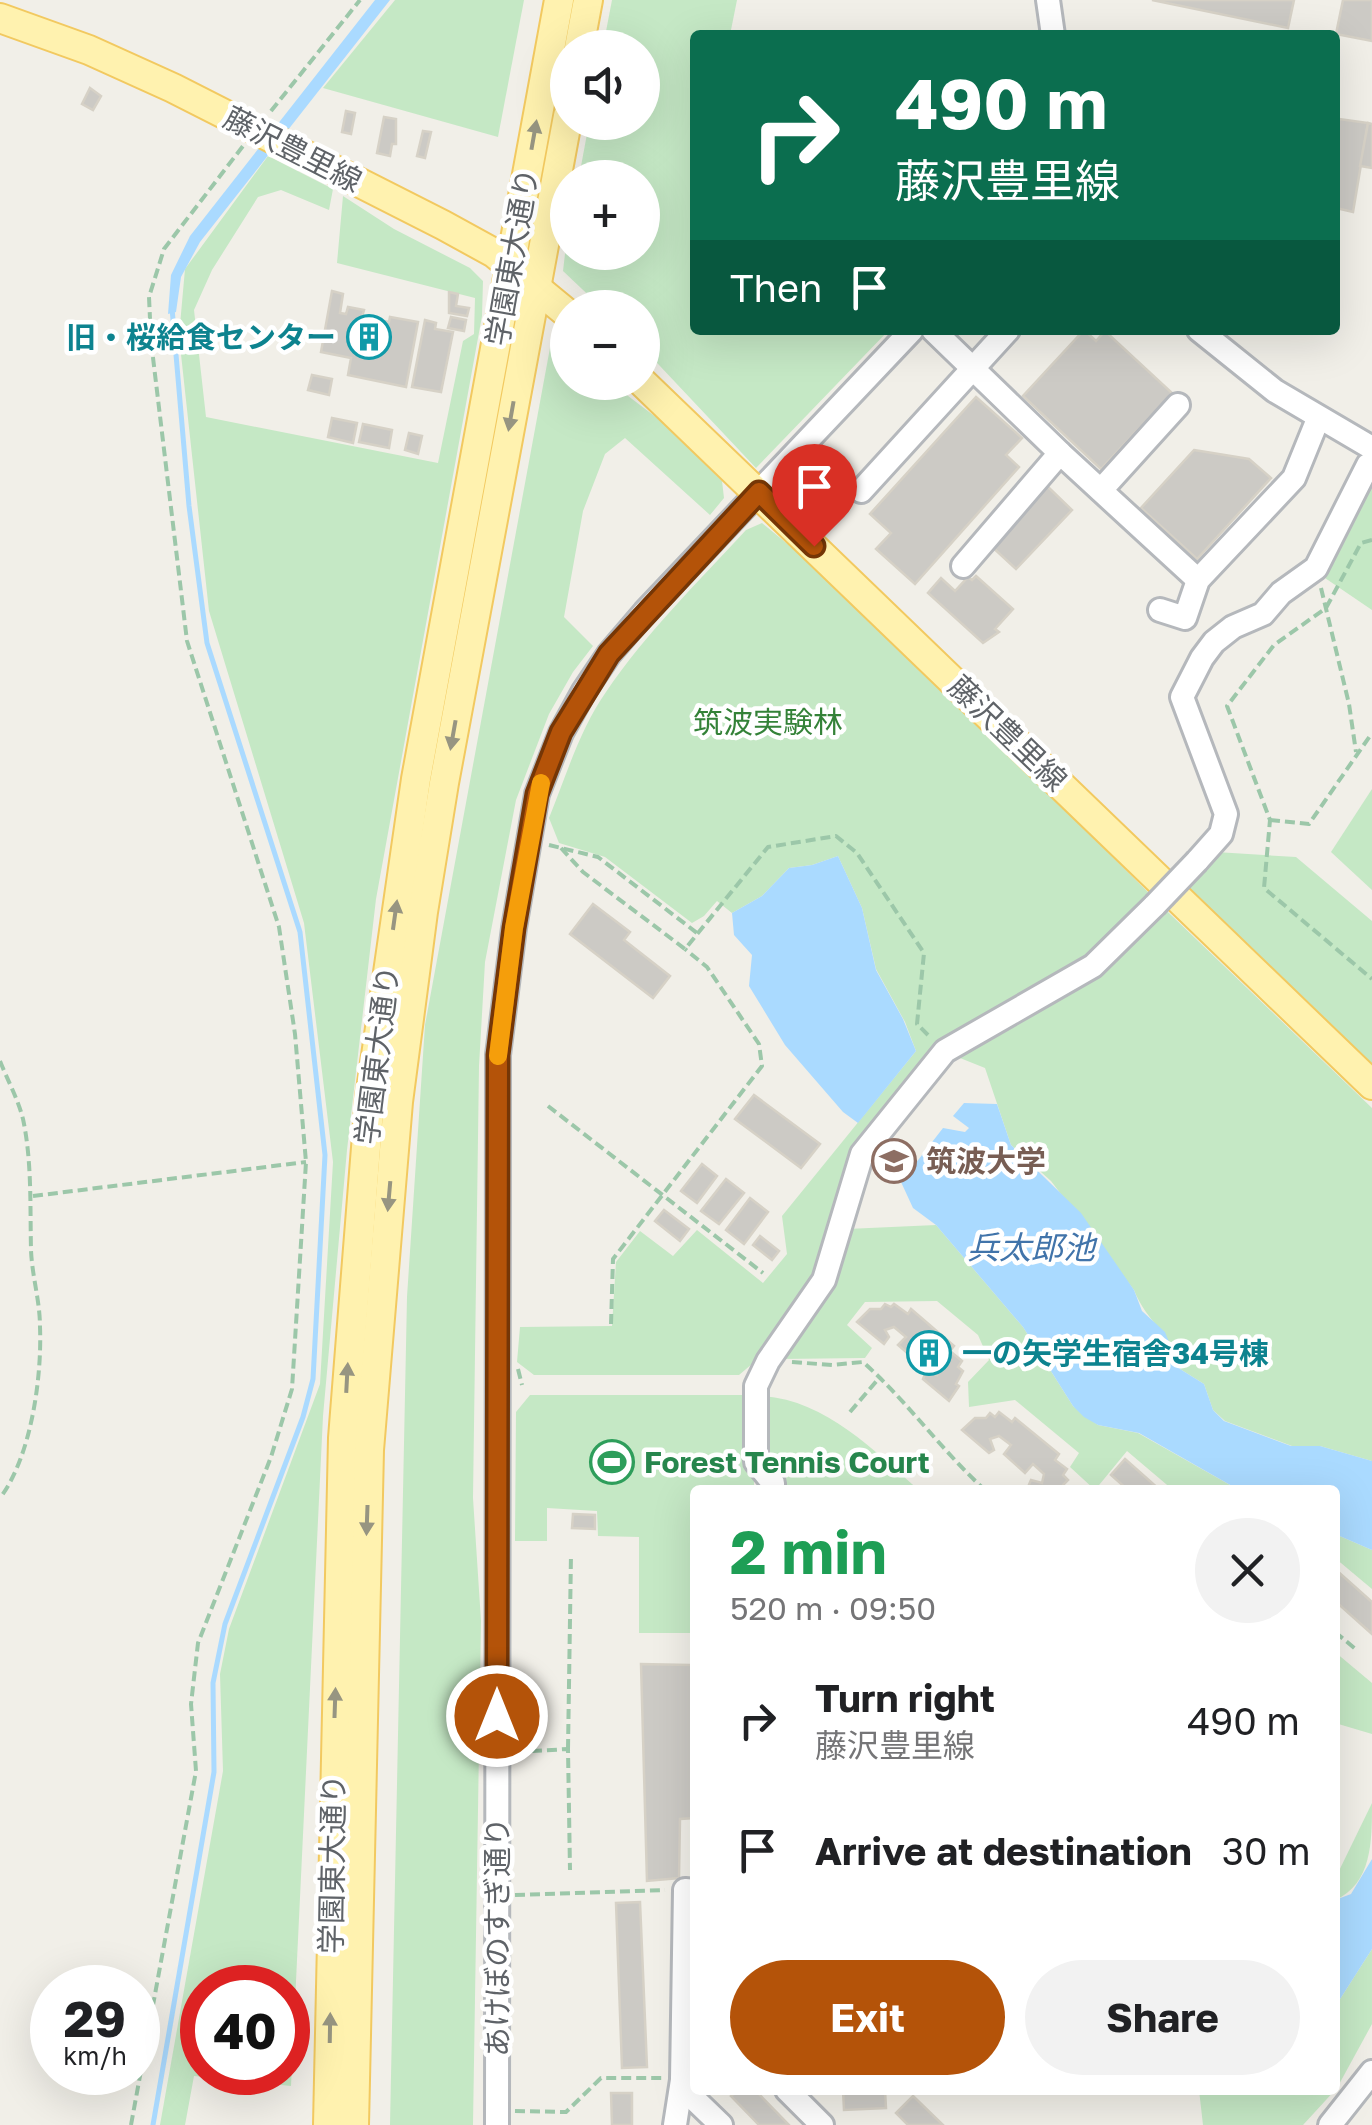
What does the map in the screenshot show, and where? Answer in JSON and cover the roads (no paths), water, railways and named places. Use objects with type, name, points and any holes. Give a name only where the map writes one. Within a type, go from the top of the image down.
[{"type":"main road","name":"学園東大通り","points":[[328,2125],[343,1438],[370,1097],[416,780],[559,0]]},
{"type":"main road","points":[[582,30],[588,0]]},
{"type":"main road","name":"藤沢豊里線","points":[[0,18],[89,50],[443,225],[510,266],[550,298]]},
{"type":"main road","name":"学園東大通り","points":[[354,2125],[369,1450],[398,1102],[429,875],[563,140]]},
{"type":"main road","name":"藤沢豊里線","points":[[660,399],[1372,1085]]},
{"type":"street","points":[[1048,0],[1051,30]]},
{"type":"street","name":"あけぼのすぎ通り","points":[[497,2118],[498,1055],[542,841],[537,794],[549,760],[584,691],[609,654],[907,335]]},
{"type":"street","points":[[938,335],[1198,580]]},
{"type":"street","points":[[860,491],[1003,335]]},
{"type":"street","points":[[773,1485],[756,1462],[756,1386],[768,1361],[824,1280],[862,1154],[946,1052],[1093,966],[1221,834],[1226,814],[1182,696],[1214,642],[1233,627],[1263,614],[1281,593],[1316,568],[1370,457],[1275,392],[1205,335]]},
{"type":"street","points":[[1101,490],[1178,405]]},
{"type":"street","points":[[1160,610],[1185,618],[1198,580],[1294,478],[1318,418]]},
{"type":"street","points":[[964,566],[1060,453]]},
{"type":"street","points":[[675,2125],[682,2080],[690,1890]]},
{"type":"street","points":[[1330,2125],[1372,2072]]},
{"type":"street","points":[[682,2080],[690,2094]]},
{"type":"street","points":[[690,2095],[721,2125]]},
{"type":"street","points":[[792,2095],[822,2125]]},
{"type":"water","points":[[375,0],[390,0],[200,242],[181,277],[176,312],[168,314],[171,275],[190,236]]},
{"type":"water","points":[[838,856],[862,908],[876,970],[916,1051],[858,1123],[843,1112],[785,1045],[749,986],[752,955],[734,935],[732,913],[762,896],[789,868]]},
{"type":"water","name":"兵太郎池","points":[[964,1103],[997,1104],[1011,1145],[1081,1213],[1134,1290],[1142,1311],[1165,1332],[1180,1369],[1204,1384],[1213,1410],[1224,1421],[1291,1446],[1320,1446],[1372,1461],[1372,1550],[1340,1536],[1340,1485],[1230,1485],[1139,1433],[1098,1425],[1073,1406],[1023,1327],[936,1225],[913,1208],[901,1182],[943,1128],[965,1132],[969,1128],[953,1116]]},
{"type":"water","points":[[1372,1859],[1372,1949],[1340,1999],[1340,1898],[1351,1894]]},
{"type":"waterway","points":[[153,2125],[214,1772],[213,1683],[225,1624],[303,1417],[313,1379],[325,1155],[300,932],[207,643],[189,506],[172,308]]},
{"type":"place","name":"旧・桜給食センター","points":[[369,337]]},
{"type":"place","name":"筑波大学","points":[[894,1161]]},
{"type":"place","name":"一の矢学生宿舎34号棟","points":[[929,1353]]},
{"type":"place","name":"Forest Tennis Court","points":[[612,1462]]},
{"type":"park label","name":"筑波実験林","points":[[768,722]]}]
